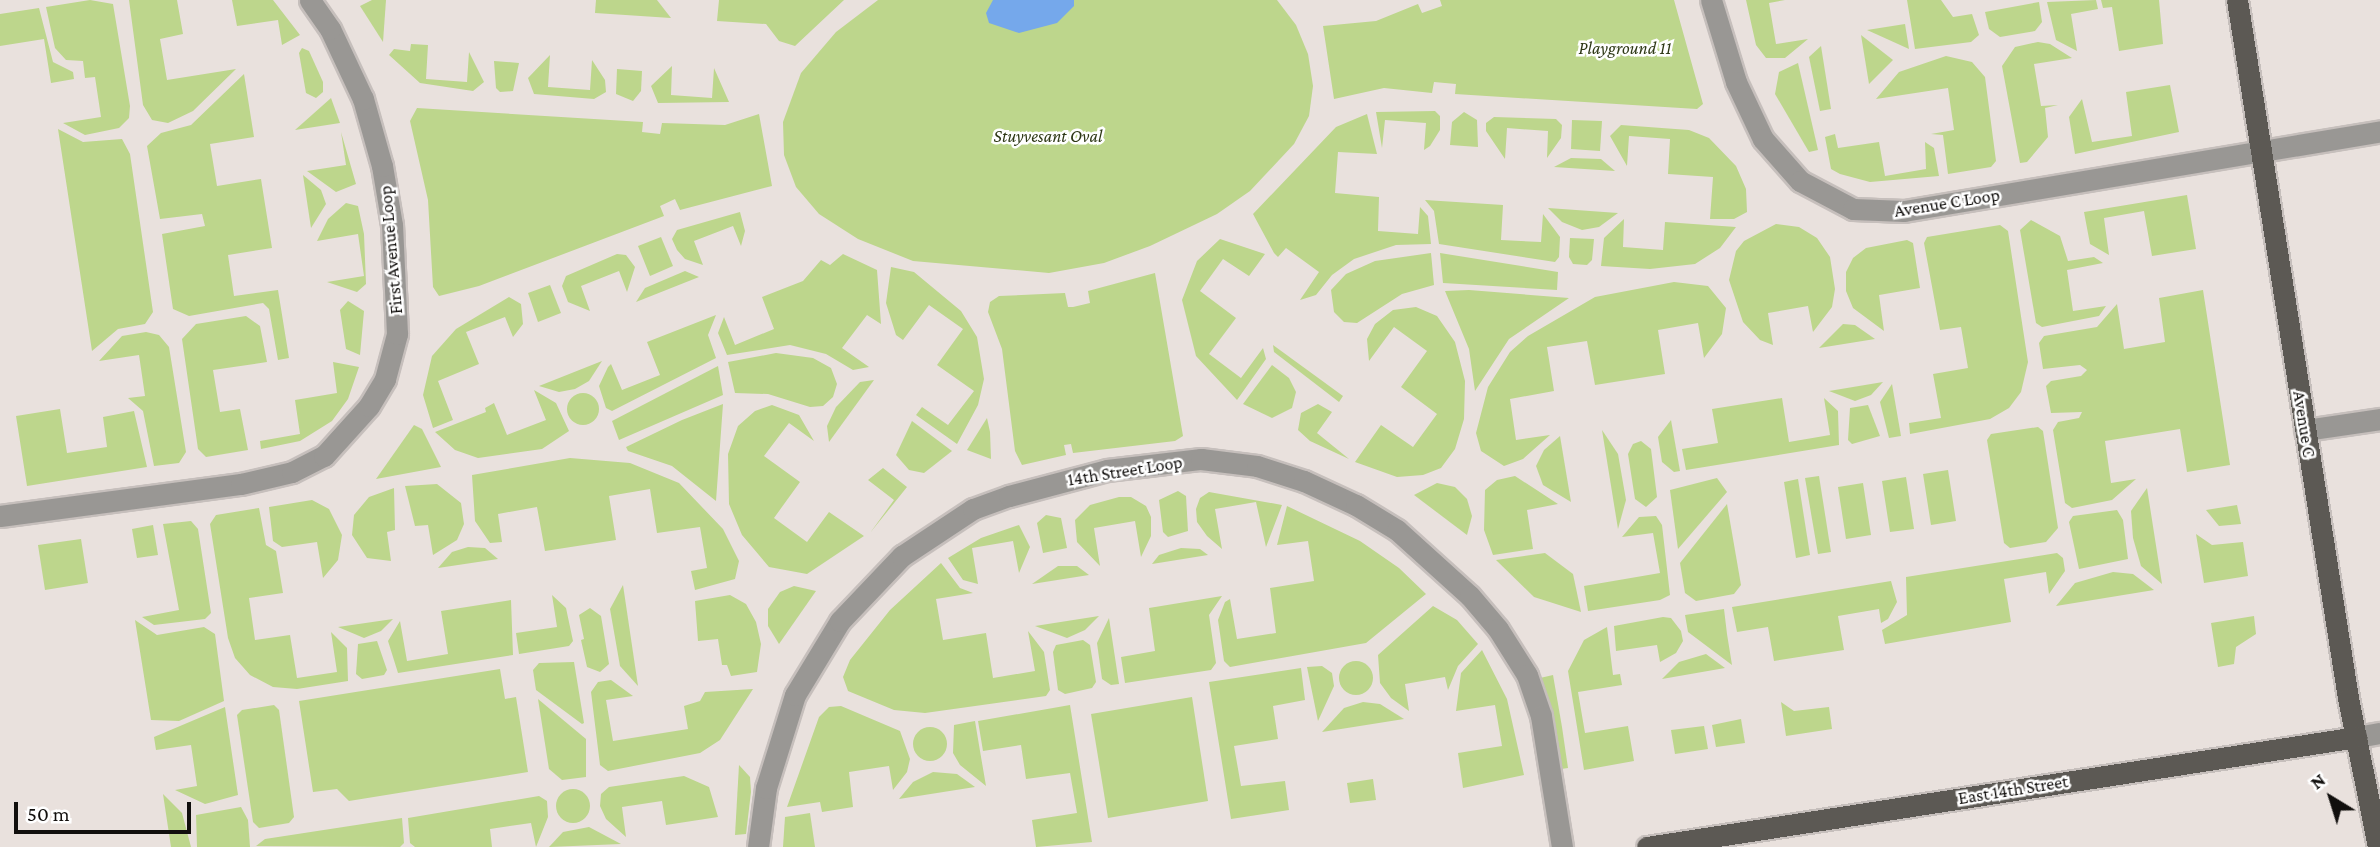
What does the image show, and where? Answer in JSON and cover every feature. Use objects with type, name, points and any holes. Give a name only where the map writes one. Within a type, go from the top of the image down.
[{"type":"main road","name":"Avenue C","points":[[2237,0],[2305,430],[2378,847]]},
{"type":"main road","name":"East 14th Street","points":[[1647,847],[2357,737]]},
{"type":"street","name":"First Avenue Loop","points":[[0,516],[241,484],[292,472],[324,456],[369,407],[384,379],[397,334],[392,225],[383,166],[363,99],[330,29],[310,0]]},
{"type":"street","name":"Avenue C Loop","points":[[1711,0],[1740,94],[1763,139],[1800,181],[1853,209],[1904,211],[2380,131]]},
{"type":"street","points":[[2305,430],[2380,419]]},
{"type":"street","name":"14th Street Loop","points":[[758,847],[765,788],[799,688],[840,621],[902,556],[973,509],[1009,496],[1107,470],[1201,459],[1257,466],[1304,481],[1356,505],[1414,543],[1470,596],[1498,629],[1527,676],[1541,716],[1562,847]]},
{"type":"street","name":"East 14th Street","points":[[2357,737],[2380,733]]},
{"type":"green space","points":[[90,0],[113,4],[130,106],[129,118],[119,128],[85,135],[63,123],[101,117],[95,77],[85,78],[83,61],[66,60],[55,48],[46,7]]},
{"type":"green space","points":[[129,0],[177,0],[183,34],[160,39],[167,80],[236,69],[193,111],[168,123],[152,120],[143,105]]},
{"type":"green space","points":[[232,0],[273,0],[300,35],[282,45],[278,20],[237,26]]},
{"type":"green space","points":[[372,0],[386,0],[383,42],[360,6]]},
{"type":"green space","points":[[596,0],[657,0],[671,18],[595,13]]},
{"type":"green space","points":[[719,0],[844,0],[795,46],[779,41],[766,24],[717,21]]},
{"type":"green space","name":"Stuyvesant Oval","points":[[878,0],[1277,0],[1296,25],[1308,54],[1313,86],[1309,116],[1294,144],[1250,191],[1217,214],[1150,246],[1104,263],[1049,273],[913,261],[858,239],[819,214],[796,187],[784,155],[783,122],[801,73],[836,32]]},
{"type":"green space","name":"Playground 11","points":[[1440,0],[1674,0],[1703,104],[1697,109],[1455,94],[1456,84],[1434,82],[1432,93],[1384,88],[1334,99],[1323,26],[1376,21],[1418,4],[1422,13],[1442,6]]},
{"type":"green space","points":[[1746,0],[1785,0],[1769,3],[1776,44],[1808,39],[1785,58],[1766,58],[1756,45]]},
{"type":"green space","points":[[1907,0],[1941,0],[1953,17],[1972,14],[1979,35],[1971,42],[1915,49]]},
{"type":"green space","points":[[2096,0],[2098,9],[2071,14],[2077,51],[2056,40],[2047,2]]},
{"type":"green space","points":[[2101,0],[2159,0],[2163,44],[2119,51],[2112,7],[2103,8]]},
{"type":"green space","points":[[2039,2],[2042,22],[2035,31],[2000,37],[1989,29],[1985,12]]},
{"type":"green space","points":[[39,8],[53,62],[73,72],[74,79],[51,83],[44,39],[0,46],[0,14]]},
{"type":"green space","points":[[1905,24],[1909,49],[1867,30]]},
{"type":"green space","points":[[1861,35],[1893,60],[1869,84]]},
{"type":"green space","points":[[2038,42],[2050,44],[2072,58],[2034,64],[2041,106],[2058,105],[2045,108],[2048,137],[2027,162],[2020,163],[2002,66],[2015,47]]},
{"type":"green space","points":[[411,44],[428,45],[426,79],[467,82],[469,52],[484,82],[473,91],[420,83],[389,55],[394,49],[410,51]]},
{"type":"green space","points":[[1821,46],[1831,109],[1820,111],[1809,57]]},
{"type":"green space","points":[[302,48],[309,51],[323,82],[323,92],[316,98],[306,93],[299,53]]},
{"type":"green space","points":[[550,55],[548,87],[590,90],[592,60],[605,80],[606,92],[594,99],[534,94],[528,78]]},
{"type":"green space","points":[[1946,56],[1972,62],[1985,77],[1996,161],[1991,167],[1948,174],[1943,135],[1931,134],[1954,130],[1948,88],[1876,99],[1899,72]]},
{"type":"green space","points":[[494,61],[519,63],[513,91],[500,92],[496,88]]},
{"type":"green space","points":[[1798,63],[1818,150],[1809,152],[1775,94],[1779,72]]},
{"type":"green space","points":[[672,66],[671,95],[712,98],[714,68],[729,102],[658,103],[651,86]]},
{"type":"green space","points":[[617,69],[642,71],[641,91],[633,101],[616,94]]},
{"type":"green space","points":[[244,74],[254,137],[210,144],[217,186],[261,179],[272,248],[228,255],[234,296],[278,290],[289,358],[278,360],[269,309],[263,303],[189,316],[173,309],[162,234],[205,226],[202,214],[160,219],[147,146],[161,133],[191,125]]},
{"type":"green space","points":[[2170,85],[2179,132],[2075,154],[2069,117],[2082,99],[2092,142],[2132,136],[2126,92]]},
{"type":"green space","points":[[331,98],[340,123],[295,130]]},
{"type":"green space","points":[[417,108],[643,122],[642,132],[660,134],[662,123],[725,125],[759,114],[772,186],[680,210],[675,199],[660,206],[664,216],[479,286],[439,296],[433,287],[428,200],[410,121]]},
{"type":"green space","points":[[1435,111],[1440,116],[1440,130],[1430,146],[1424,150],[1426,123],[1385,120],[1382,148],[1376,112]]},
{"type":"green space","points":[[1464,112],[1477,120],[1478,147],[1450,145],[1452,122]]},
{"type":"green space","points":[[1367,114],[1377,154],[1338,152],[1335,193],[1379,197],[1378,231],[1418,234],[1420,207],[1428,216],[1431,244],[1396,245],[1354,259],[1332,275],[1316,295],[1300,300],[1319,272],[1286,248],[1278,257],[1253,214],[1336,127]]},
{"type":"green space","points":[[1494,117],[1556,119],[1562,125],[1561,138],[1547,158],[1548,131],[1507,128],[1505,159],[1486,131],[1486,123]]},
{"type":"green space","points":[[1572,120],[1602,121],[1600,151],[1571,149]]},
{"type":"green space","points":[[1621,125],[1689,130],[1709,138],[1736,166],[1746,189],[1747,212],[1734,219],[1710,219],[1713,177],[1668,174],[1670,139],[1629,136],[1627,166],[1610,136]]},
{"type":"green space","points":[[58,129],[83,142],[122,139],[130,154],[153,312],[145,324],[118,329],[92,351]]},
{"type":"green space","points":[[341,132],[356,184],[336,192],[307,171],[346,165]]},
{"type":"green space","points":[[1835,134],[1838,148],[1879,142],[1885,176],[1926,169],[1925,142],[1934,148],[1939,176],[1870,182],[1840,174],[1831,169],[1825,137]]},
{"type":"green space","points":[[1571,158],[1601,159],[1615,171],[1554,167]]},
{"type":"green space","points":[[303,175],[321,190],[326,204],[311,228]]},
{"type":"green space","points":[[2187,195],[2196,249],[2152,256],[2144,211],[2104,218],[2109,255],[2090,244],[2084,212]]},
{"type":"green space","points":[[1425,200],[1503,205],[1501,240],[1541,242],[1543,214],[1560,237],[1559,257],[1555,262],[1439,244],[1434,211]]},
{"type":"green space","points":[[346,203],[358,206],[364,234],[366,284],[357,292],[327,282],[364,276],[358,234],[317,241],[328,219]]},
{"type":"green space","points":[[1548,208],[1618,213],[1599,227],[1582,230],[1562,222]]},
{"type":"green space","points":[[740,212],[745,231],[741,246],[733,226],[694,241],[703,265],[685,259],[677,250],[672,239],[677,230]]},
{"type":"green space","points":[[1624,219],[1623,247],[1663,250],[1665,222],[1736,227],[1720,248],[1695,264],[1650,269],[1601,266],[1604,238]]},
{"type":"green space","points":[[2031,220],[2060,236],[2068,261],[2094,257],[2103,263],[2067,270],[2073,311],[2106,306],[2099,316],[2042,327],[2036,323],[2020,230]]},
{"type":"green space","points":[[1776,224],[1799,227],[1817,238],[1830,257],[1835,289],[1832,307],[1813,332],[1808,306],[1768,313],[1773,345],[1760,340],[1743,322],[1729,280],[1736,251],[1744,241]]},
{"type":"green space","points":[[2000,225],[2008,231],[2028,362],[2021,392],[2009,408],[1990,419],[1910,434],[1909,423],[1941,418],[1933,374],[1968,368],[1961,327],[1940,330],[1924,243],[1927,237]]},
{"type":"green space","points":[[661,237],[673,266],[650,276],[638,246]]},
{"type":"green space","points":[[1570,238],[1594,239],[1592,260],[1587,265],[1573,264],[1569,257]]},
{"type":"green space","points":[[1220,239],[1265,254],[1249,276],[1223,259],[1200,291],[1236,318],[1209,354],[1241,378],[1263,348],[1266,359],[1237,400],[1196,356],[1182,300],[1197,261]]},
{"type":"green space","points":[[1907,240],[1913,243],[1920,288],[1879,295],[1884,331],[1853,308],[1846,291],[1846,272],[1853,258],[1866,248]]},
{"type":"green space","points":[[1431,253],[1434,285],[1402,294],[1357,323],[1344,322],[1334,312],[1331,290],[1346,274],[1375,261]]},
{"type":"green space","points":[[1440,253],[1558,272],[1557,290],[1443,283]]},
{"type":"green space","points":[[617,254],[626,255],[635,267],[627,292],[619,271],[581,286],[590,311],[568,302],[562,286],[566,276]]},
{"type":"green space","points":[[843,254],[877,270],[881,324],[867,315],[842,348],[869,367],[853,370],[826,354],[790,345],[727,355],[718,333],[724,317],[735,345],[774,329],[762,297],[803,281],[821,260],[830,265]]},
{"type":"green space","points":[[891,267],[914,272],[961,311],[977,337],[984,379],[978,405],[957,444],[916,415],[922,407],[948,425],[974,391],[937,365],[963,329],[929,305],[903,340],[896,335],[886,303]]},
{"type":"green space","points":[[685,271],[699,277],[636,302],[645,288]]},
{"type":"green space","points":[[1155,273],[1183,436],[1175,441],[1073,453],[1071,444],[1064,445],[1066,455],[1022,465],[1015,451],[1002,349],[988,312],[990,302],[999,296],[1065,293],[1068,307],[1073,307],[1090,303],[1088,291]]},
{"type":"green space","points":[[1674,282],[1708,286],[1726,308],[1722,334],[1704,358],[1698,323],[1658,330],[1665,374],[1595,385],[1587,341],[1547,347],[1554,391],[1510,399],[1516,440],[1550,435],[1523,459],[1504,466],[1481,451],[1476,433],[1488,387],[1510,352],[1528,336],[1595,297]]},
{"type":"green space","points":[[550,285],[561,313],[538,322],[528,293]]},
{"type":"green space","points":[[1469,290],[1569,298],[1509,339],[1475,391],[1469,349],[1445,291]]},
{"type":"green space","points":[[2203,290],[2230,465],[2187,472],[2180,429],[2105,441],[2111,483],[2136,479],[2112,500],[2072,508],[2065,503],[2053,430],[2058,422],[2079,418],[2082,412],[2051,413],[2046,386],[2051,381],[2081,376],[2087,370],[2080,365],[2043,369],[2039,343],[2044,336],[2097,327],[2117,304],[2124,349],[2165,342],[2159,298]]},
{"type":"green space","points":[[509,297],[521,304],[523,324],[513,337],[505,317],[466,332],[479,364],[438,381],[453,420],[433,428],[423,395],[432,356],[456,329]]},
{"type":"green space","points":[[348,301],[364,311],[360,355],[346,349],[340,310]]},
{"type":"green space","points":[[1416,307],[1437,316],[1455,342],[1465,381],[1464,419],[1455,449],[1441,468],[1423,475],[1397,477],[1355,462],[1381,425],[1413,447],[1437,414],[1401,387],[1427,351],[1394,327],[1369,361],[1367,339],[1375,324],[1393,310]]},
{"type":"green space","points":[[716,315],[708,335],[716,358],[612,411],[606,408],[599,386],[611,364],[622,390],[660,375],[647,342]]},
{"type":"green space","points":[[246,316],[260,326],[267,362],[213,370],[220,412],[240,409],[248,450],[206,457],[198,449],[182,339],[196,324]]},
{"type":"green space","points":[[1843,324],[1855,325],[1875,339],[1819,348]]},
{"type":"green space","points":[[146,332],[159,335],[169,347],[186,452],[179,463],[154,466],[143,411],[128,398],[145,396],[139,355],[99,361],[122,336]]},
{"type":"green space","points":[[1273,345],[1343,396],[1339,402],[1274,352]]},
{"type":"green space","points":[[776,353],[813,358],[831,368],[837,384],[833,397],[823,406],[810,407],[768,394],[735,393],[728,362]]},
{"type":"green space","points":[[602,361],[589,381],[575,389],[559,392],[539,386]]},
{"type":"green space","points":[[333,362],[359,367],[348,399],[332,421],[300,441],[261,449],[260,441],[300,434],[295,400],[337,393]]},
{"type":"green space","points":[[1272,365],[1289,378],[1296,392],[1292,408],[1272,418],[1243,404]]},
{"type":"green space","points":[[718,366],[723,395],[619,440],[612,421]]},
{"type":"green space","points":[[874,380],[829,442],[827,426],[836,407],[860,382]]},
{"type":"green space","points":[[1883,382],[1871,395],[1855,401],[1829,391]]},
{"type":"green space","points":[[1892,384],[1901,436],[1889,438],[1880,402]]},
{"type":"green space","points":[[534,390],[556,403],[569,431],[542,449],[478,458],[455,450],[435,432],[486,412],[485,408],[494,403],[507,435],[546,420]]},
{"type":"green space","points":[[583,393],[594,398],[599,409],[594,420],[583,425],[572,420],[567,409],[572,398]]},
{"type":"green space","points":[[1782,398],[1789,442],[1830,435],[1824,398],[1838,411],[1839,445],[1686,470],[1682,449],[1718,443],[1712,409]]},
{"type":"green space","points":[[723,404],[716,501],[672,466],[628,451],[626,447],[682,420]]},
{"type":"green space","points":[[1318,404],[1332,412],[1317,433],[1349,459],[1310,441],[1298,430],[1301,413]]},
{"type":"green space","points":[[772,405],[799,415],[814,441],[789,423],[764,456],[800,482],[774,518],[807,542],[829,512],[864,536],[807,574],[769,567],[742,535],[729,504],[728,454],[738,426],[755,411]]},
{"type":"green space","points":[[1868,405],[1880,436],[1852,444],[1848,440],[1850,408]]},
{"type":"green space","points":[[60,409],[67,453],[107,447],[103,417],[134,411],[147,467],[27,486],[16,416]]},
{"type":"green space","points":[[987,418],[990,432],[991,459],[967,450]]},
{"type":"green space","points":[[1671,420],[1680,471],[1674,472],[1662,462],[1658,437]]},
{"type":"green space","points":[[912,421],[952,451],[924,473],[909,470],[896,455]]},
{"type":"green space","points":[[414,425],[422,429],[441,467],[376,479]]},
{"type":"green space","points":[[2038,427],[2043,431],[2058,528],[2046,542],[2010,548],[2004,543],[1987,440],[1991,434]]},
{"type":"green space","points":[[1602,430],[1618,454],[1626,500],[1618,529]]},
{"type":"green space","points":[[1560,436],[1571,502],[1543,485],[1536,466],[1544,450]]},
{"type":"green space","points":[[1641,441],[1651,449],[1657,497],[1646,507],[1635,499],[1628,454],[1633,444]]},
{"type":"green space","points":[[570,458],[630,463],[679,483],[723,529],[739,561],[735,579],[695,590],[691,571],[707,568],[700,527],[657,533],[650,489],[609,496],[616,540],[545,551],[537,507],[498,514],[502,542],[490,543],[475,521],[472,475]]},
{"type":"green space","points":[[883,468],[907,487],[870,533],[894,500],[868,480]]},
{"type":"green space","points":[[1948,470],[1956,521],[1931,525],[1923,474]]},
{"type":"green space","points":[[1515,476],[1558,504],[1527,510],[1533,549],[1493,555],[1484,530],[1485,490],[1497,480]]},
{"type":"green space","points":[[1819,476],[1831,552],[1818,554],[1805,478]]},
{"type":"green space","points":[[1906,477],[1914,529],[1890,532],[1882,481]]},
{"type":"green space","points":[[1717,478],[1727,492],[1678,549],[1670,490]]},
{"type":"green space","points":[[1798,479],[1810,555],[1796,558],[1784,482]]},
{"type":"green space","points":[[1437,483],[1455,487],[1467,499],[1472,516],[1467,535],[1414,495]]},
{"type":"green space","points":[[1863,483],[1871,535],[1846,539],[1838,487]]},
{"type":"green space","points":[[437,484],[461,503],[464,524],[457,540],[433,555],[428,525],[415,526],[405,486]]},
{"type":"green space","points":[[394,488],[395,530],[387,532],[391,561],[367,558],[352,535],[354,515],[369,497]]},
{"type":"green space","points":[[2147,488],[2162,584],[2141,566],[2133,538],[2131,511]]},
{"type":"green space","points":[[1178,491],[1186,496],[1188,531],[1168,537],[1163,532],[1159,500]]},
{"type":"green space","points":[[1209,492],[1282,505],[1266,547],[1256,502],[1215,509],[1222,549],[1207,536],[1197,522],[1196,509],[1200,498]]},
{"type":"green space","points":[[1119,497],[1131,497],[1146,506],[1151,517],[1151,536],[1141,557],[1135,521],[1094,528],[1100,566],[1077,542],[1075,520],[1090,505]]},
{"type":"green space","points":[[312,500],[329,509],[342,535],[338,560],[323,578],[317,542],[282,547],[273,541],[269,507]]},
{"type":"green space","points":[[1727,504],[1741,585],[1734,594],[1696,601],[1685,593],[1680,563]]},
{"type":"green space","points":[[2237,505],[2241,524],[2219,526],[2206,510]]},
{"type":"green space","points":[[1287,506],[1360,541],[1399,568],[1426,594],[1366,643],[1230,667],[1224,661],[1218,620],[1225,602],[1230,599],[1237,639],[1276,633],[1270,588],[1314,581],[1308,541],[1277,545]]},
{"type":"green space","points":[[259,508],[266,545],[276,551],[283,593],[249,598],[255,640],[290,635],[297,678],[337,672],[331,632],[347,648],[348,681],[297,689],[273,687],[250,675],[235,658],[228,638],[210,524],[216,515]]},
{"type":"green space","points":[[2117,510],[2123,520],[2128,559],[2079,569],[2069,522],[2073,516]]},
{"type":"green space","points":[[1046,515],[1061,518],[1067,548],[1043,553],[1037,523]]},
{"type":"green space","points":[[1656,516],[1662,525],[1670,595],[1660,600],[1588,611],[1584,586],[1660,573],[1653,533],[1622,537],[1639,517]]},
{"type":"green space","points":[[191,521],[198,529],[211,613],[205,619],[154,625],[142,617],[179,610],[163,524]]},
{"type":"green space","points":[[153,525],[158,555],[137,558],[132,529]]},
{"type":"green space","points":[[1019,525],[1030,547],[1019,573],[1013,541],[972,548],[978,584],[963,580],[948,558],[981,538]]},
{"type":"green space","points":[[2196,534],[2212,545],[2243,542],[2248,576],[2204,583]]},
{"type":"green space","points":[[81,539],[88,583],[45,590],[38,545]]},
{"type":"green space","points":[[468,547],[485,548],[498,559],[438,568],[452,552]]},
{"type":"green space","points":[[1181,548],[1200,549],[1208,555],[1152,564],[1159,555]]},
{"type":"green space","points":[[1545,553],[1573,574],[1581,612],[1534,597],[1496,560]]},
{"type":"green space","points":[[2057,553],[2063,558],[2065,571],[2049,594],[2046,572],[2004,579],[2011,622],[1885,644],[1882,630],[1907,615],[1906,577]]},
{"type":"green space","points":[[941,563],[960,588],[973,593],[936,599],[943,640],[986,633],[993,678],[1035,671],[1028,631],[1044,652],[1050,690],[1046,696],[925,713],[894,710],[848,691],[843,677],[850,660],[890,610]]},
{"type":"green space","points":[[1058,566],[1077,566],[1089,575],[1032,584]]},
{"type":"green space","points":[[2113,572],[2133,574],[2154,590],[2056,606],[2075,583]]},
{"type":"green space","points":[[1891,581],[1897,602],[1888,619],[1881,623],[1879,609],[1838,616],[1844,650],[1774,661],[1768,627],[1737,632],[1732,607]]},
{"type":"green space","points":[[623,585],[638,686],[620,666],[610,609]]},
{"type":"green space","points":[[794,586],[816,591],[779,644],[768,626],[768,609],[780,592]]},
{"type":"green space","points":[[552,595],[566,608],[573,641],[569,646],[519,654],[516,633],[557,627]]},
{"type":"green space","points":[[730,595],[746,604],[756,622],[761,644],[757,672],[731,676],[727,665],[722,665],[718,639],[698,641],[695,601]]},
{"type":"green space","points":[[1222,596],[1209,615],[1216,663],[1211,670],[1125,683],[1121,657],[1155,651],[1149,608]]},
{"type":"green space","points":[[511,600],[513,655],[398,673],[388,641],[400,621],[407,661],[448,654],[441,611]]},
{"type":"green space","points":[[1433,606],[1457,620],[1478,644],[1458,666],[1448,690],[1445,677],[1405,684],[1409,711],[1391,698],[1380,683],[1378,655]]},
{"type":"green space","points":[[590,608],[601,616],[609,664],[600,672],[587,667],[581,640],[584,639],[579,615]]},
{"type":"green space","points":[[1724,609],[1732,665],[1688,632],[1685,615]]},
{"type":"green space","points":[[1099,616],[1085,630],[1067,638],[1035,626]]},
{"type":"green space","points":[[2254,616],[2256,634],[2236,647],[2234,664],[2218,667],[2211,623]]},
{"type":"green space","points":[[1663,617],[1671,618],[1681,631],[1683,641],[1676,653],[1660,662],[1657,645],[1616,651],[1614,626]]},
{"type":"green space","points":[[1109,618],[1119,684],[1111,685],[1102,679],[1097,643]]},
{"type":"green space","points":[[393,619],[381,631],[364,638],[338,627]]},
{"type":"green space","points":[[135,620],[157,635],[204,627],[215,634],[224,701],[179,721],[151,720]]},
{"type":"green space","points":[[1607,627],[1613,675],[1620,674],[1622,685],[1578,692],[1585,733],[1628,726],[1634,761],[1584,770],[1568,671],[1584,640]]},
{"type":"green space","points":[[1083,640],[1090,645],[1096,682],[1092,688],[1065,694],[1058,690],[1053,652],[1056,645]]},
{"type":"green space","points":[[377,641],[387,670],[384,675],[362,679],[356,674],[358,644]]},
{"type":"green space","points":[[1482,650],[1507,699],[1524,775],[1463,788],[1458,753],[1502,746],[1495,705],[1456,711],[1461,673]]},
{"type":"green space","points":[[1706,654],[1725,668],[1662,679],[1679,662]]},
{"type":"green space","points":[[1356,661],[1368,666],[1373,678],[1368,690],[1356,695],[1344,690],[1339,678],[1344,666]]},
{"type":"green space","points":[[574,662],[584,723],[582,724],[536,690],[533,670],[539,663]]},
{"type":"green space","points":[[1322,666],[1332,673],[1334,686],[1318,721],[1307,667]]},
{"type":"green space","points":[[1301,668],[1305,700],[1273,706],[1278,739],[1234,746],[1241,786],[1285,781],[1289,810],[1231,819],[1209,682]]},
{"type":"green space","points":[[500,669],[505,699],[516,697],[528,772],[349,801],[337,789],[313,792],[299,701]]},
{"type":"green space","points":[[1553,675],[1568,768],[1561,769],[1540,678]]},
{"type":"green space","points":[[611,680],[633,696],[606,700],[613,741],[688,729],[684,706],[700,701],[705,692],[753,689],[720,740],[700,753],[608,771],[600,765],[591,692],[598,682]]},
{"type":"green space","points":[[1192,697],[1208,801],[1108,818],[1091,714]]},
{"type":"green space","points":[[538,699],[586,739],[586,777],[562,780],[549,769]]},
{"type":"green space","points":[[1363,702],[1380,704],[1404,719],[1322,732],[1344,708]]},
{"type":"green space","points":[[1781,702],[1794,711],[1829,707],[1832,729],[1786,736]]},
{"type":"green space","points":[[274,705],[279,710],[294,817],[289,823],[259,828],[253,822],[237,715],[242,710]]},
{"type":"green space","points":[[1070,705],[1092,842],[1036,847],[1032,820],[1077,813],[1070,773],[1026,779],[1021,745],[983,751],[978,721]]},
{"type":"green space","points":[[841,706],[900,731],[910,759],[907,772],[893,790],[889,766],[849,772],[853,807],[822,812],[820,802],[787,807],[819,717],[829,707]]},
{"type":"green space","points":[[225,707],[238,795],[205,804],[175,790],[197,786],[191,745],[156,750],[154,737]]},
{"type":"green space","points":[[1741,719],[1745,743],[1716,747],[1712,725]]},
{"type":"green space","points":[[975,721],[986,786],[960,765],[953,753],[954,725]]},
{"type":"green space","points":[[1704,726],[1708,749],[1675,754],[1671,730]]},
{"type":"green space","points":[[930,727],[942,732],[947,744],[942,756],[930,761],[918,756],[913,744],[918,732]]},
{"type":"green space","points":[[739,765],[750,777],[751,792],[746,834],[735,835]]},
{"type":"green space","points":[[933,772],[957,774],[975,787],[899,799],[913,782]]},
{"type":"green space","points":[[684,776],[709,787],[718,817],[666,825],[662,801],[622,807],[626,837],[606,819],[600,806],[601,794],[609,787]]},
{"type":"green space","points":[[1373,779],[1376,800],[1350,803],[1347,783]]},
{"type":"green space","points":[[573,789],[585,794],[590,806],[585,818],[573,823],[561,818],[556,806],[561,794]]},
{"type":"green space","points":[[163,794],[182,813],[191,847],[171,847]]},
{"type":"green space","points":[[539,796],[547,801],[548,817],[536,847],[531,823],[490,829],[492,847],[415,847],[410,843],[408,818]]},
{"type":"green space","points":[[241,807],[248,820],[250,847],[197,847],[196,815]]},
{"type":"green space","points":[[810,813],[815,847],[783,847],[785,817]]},
{"type":"green space","points":[[402,818],[404,843],[400,847],[256,846],[265,839]]},
{"type":"green space","points":[[589,827],[621,844],[549,847],[563,832]]},
{"type":"water","points":[[993,0],[1074,0],[1074,6],[1057,23],[1019,33],[989,23],[986,13]]}]
